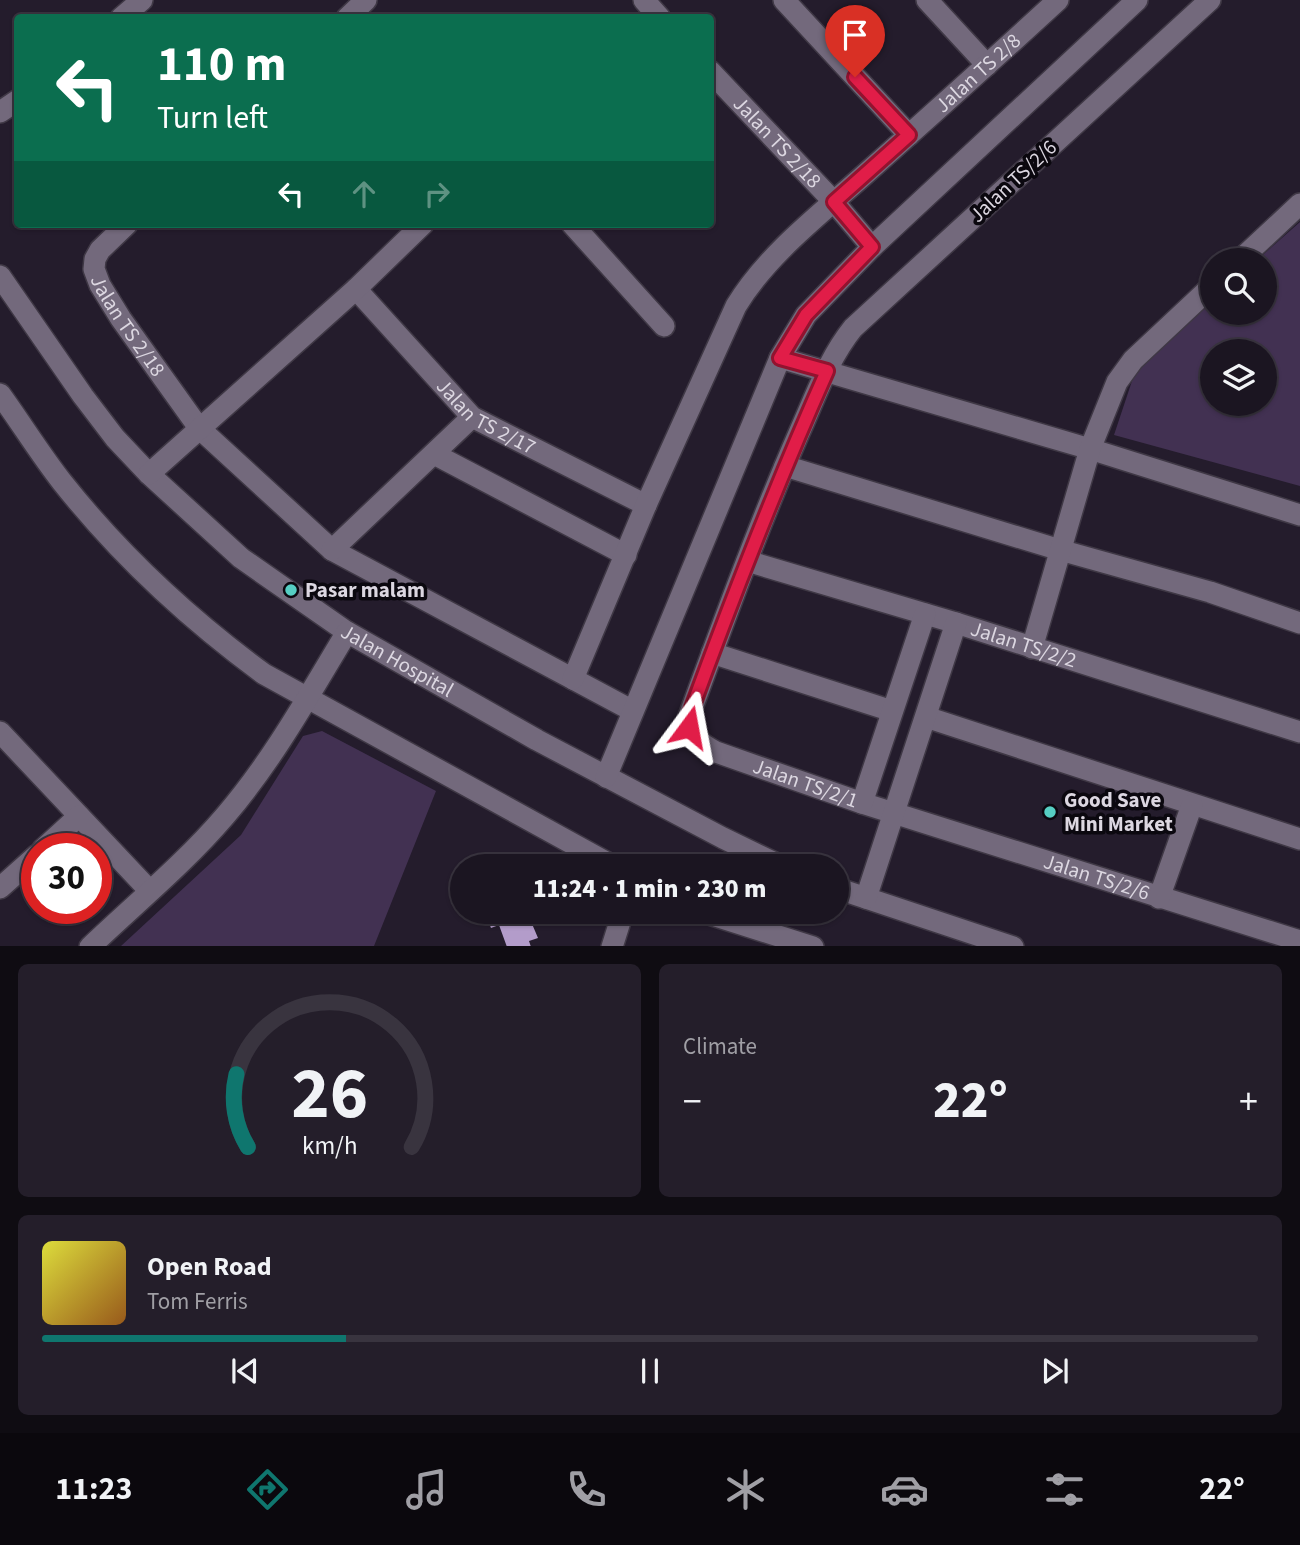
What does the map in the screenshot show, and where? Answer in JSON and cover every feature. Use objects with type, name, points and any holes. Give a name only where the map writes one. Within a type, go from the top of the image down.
[{"type":"street","points":[[126,14],[142,0]]},
{"type":"street","points":[[351,14],[366,0]]},
{"type":"street","points":[[784,0],[909,135]]},
{"type":"street","points":[[927,0],[987,65]]},
{"type":"street","name":"Jalan TS 2/8","points":[[573,679],[646,506],[736,306],[758,273],[1058,0]]},
{"type":"street","points":[[606,777],[780,358],[806,315],[872,247],[1137,0]]},
{"type":"street","name":"Jalan TS/2/6","points":[[827,371],[853,328],[1210,0]]},
{"type":"street","name":"Jalan TS 2/18","points":[[714,75],[834,202],[872,247]]},
{"type":"street","points":[[1253,248],[1300,204]]},
{"type":"street","name":"Jalan TS 2/18","points":[[123,228],[100,250],[94,269],[100,285],[121,320],[199,428],[332,550],[633,711]]},
{"type":"street","points":[[149,474],[356,289],[419,228]]},
{"type":"street","points":[[576,228],[664,326]]},
{"type":"street","name":"Jalan Hospital","points":[[0,276],[115,438],[149,474],[241,558],[347,632],[606,777],[757,854]]},
{"type":"street","name":"Jalan TS 2/17","points":[[356,289],[472,417],[646,506]]},
{"type":"street","points":[[1032,648],[1090,449],[1122,372],[1200,297]]},
{"type":"street","points":[[780,358],[1300,514]]},
{"type":"street","name":"Jalan TS/2/1","points":[[827,371],[747,561],[688,719],[692,734],[701,744],[716,752],[895,813]]},
{"type":"street","points":[[0,394],[60,480],[122,550],[215,638],[264,674],[591,854]]},
{"type":"street","points":[[332,550],[472,417]]},
{"type":"street","points":[[433,454],[626,555]]},
{"type":"street","points":[[785,466],[1060,550],[1210,592],[1300,623]]},
{"type":"street","name":"Jalan TS/2/2","points":[[747,561],[956,623],[1300,732]]},
{"type":"street","points":[[862,803],[925,614]]},
{"type":"street","points":[[866,898],[956,623]]},
{"type":"street","points":[[91,946],[206,837],[231,808],[263,768],[347,632]]},
{"type":"street","points":[[712,653],[892,711]]},
{"type":"street","points":[[926,717],[1300,839]]},
{"type":"street","points":[[2,738],[149,890]]},
{"type":"street","points":[[1160,898],[1192,805]]},
{"type":"street","name":"Jalan TS/2/6","points":[[895,813],[1300,941]]},
{"type":"street","points":[[61,833],[79,816]]},
{"type":"street","points":[[0,888],[21,869]]},
{"type":"street","points":[[849,892],[1010,946]]},
{"type":"street","points":[[612,946],[619,924]]},
{"type":"street","points":[[741,924],[810,946]]},
{"type":"shaded area","points":[[1300,222],[1300,486],[1114,435],[1137,366],[1200,310],[1200,325],[1277,325],[1277,248],[1271,248]]},
{"type":"shaded area","points":[[322,731],[436,791],[374,946],[121,946],[241,835],[303,736]]},
{"type":"building","points":[[490,924],[532,924],[538,938],[529,941],[531,946],[507,946],[499,925],[491,928]]},
{"type":"place","name":"Pasar malam","points":[[291,590]]},
{"type":"place","name":"Good Save Mini Market","points":[[1050,812]]},
{"type":"route","points":[[689,727],[688,719],[747,561],[827,371],[780,358],[806,315],[872,247],[834,202],[909,135],[855,77]]}]
